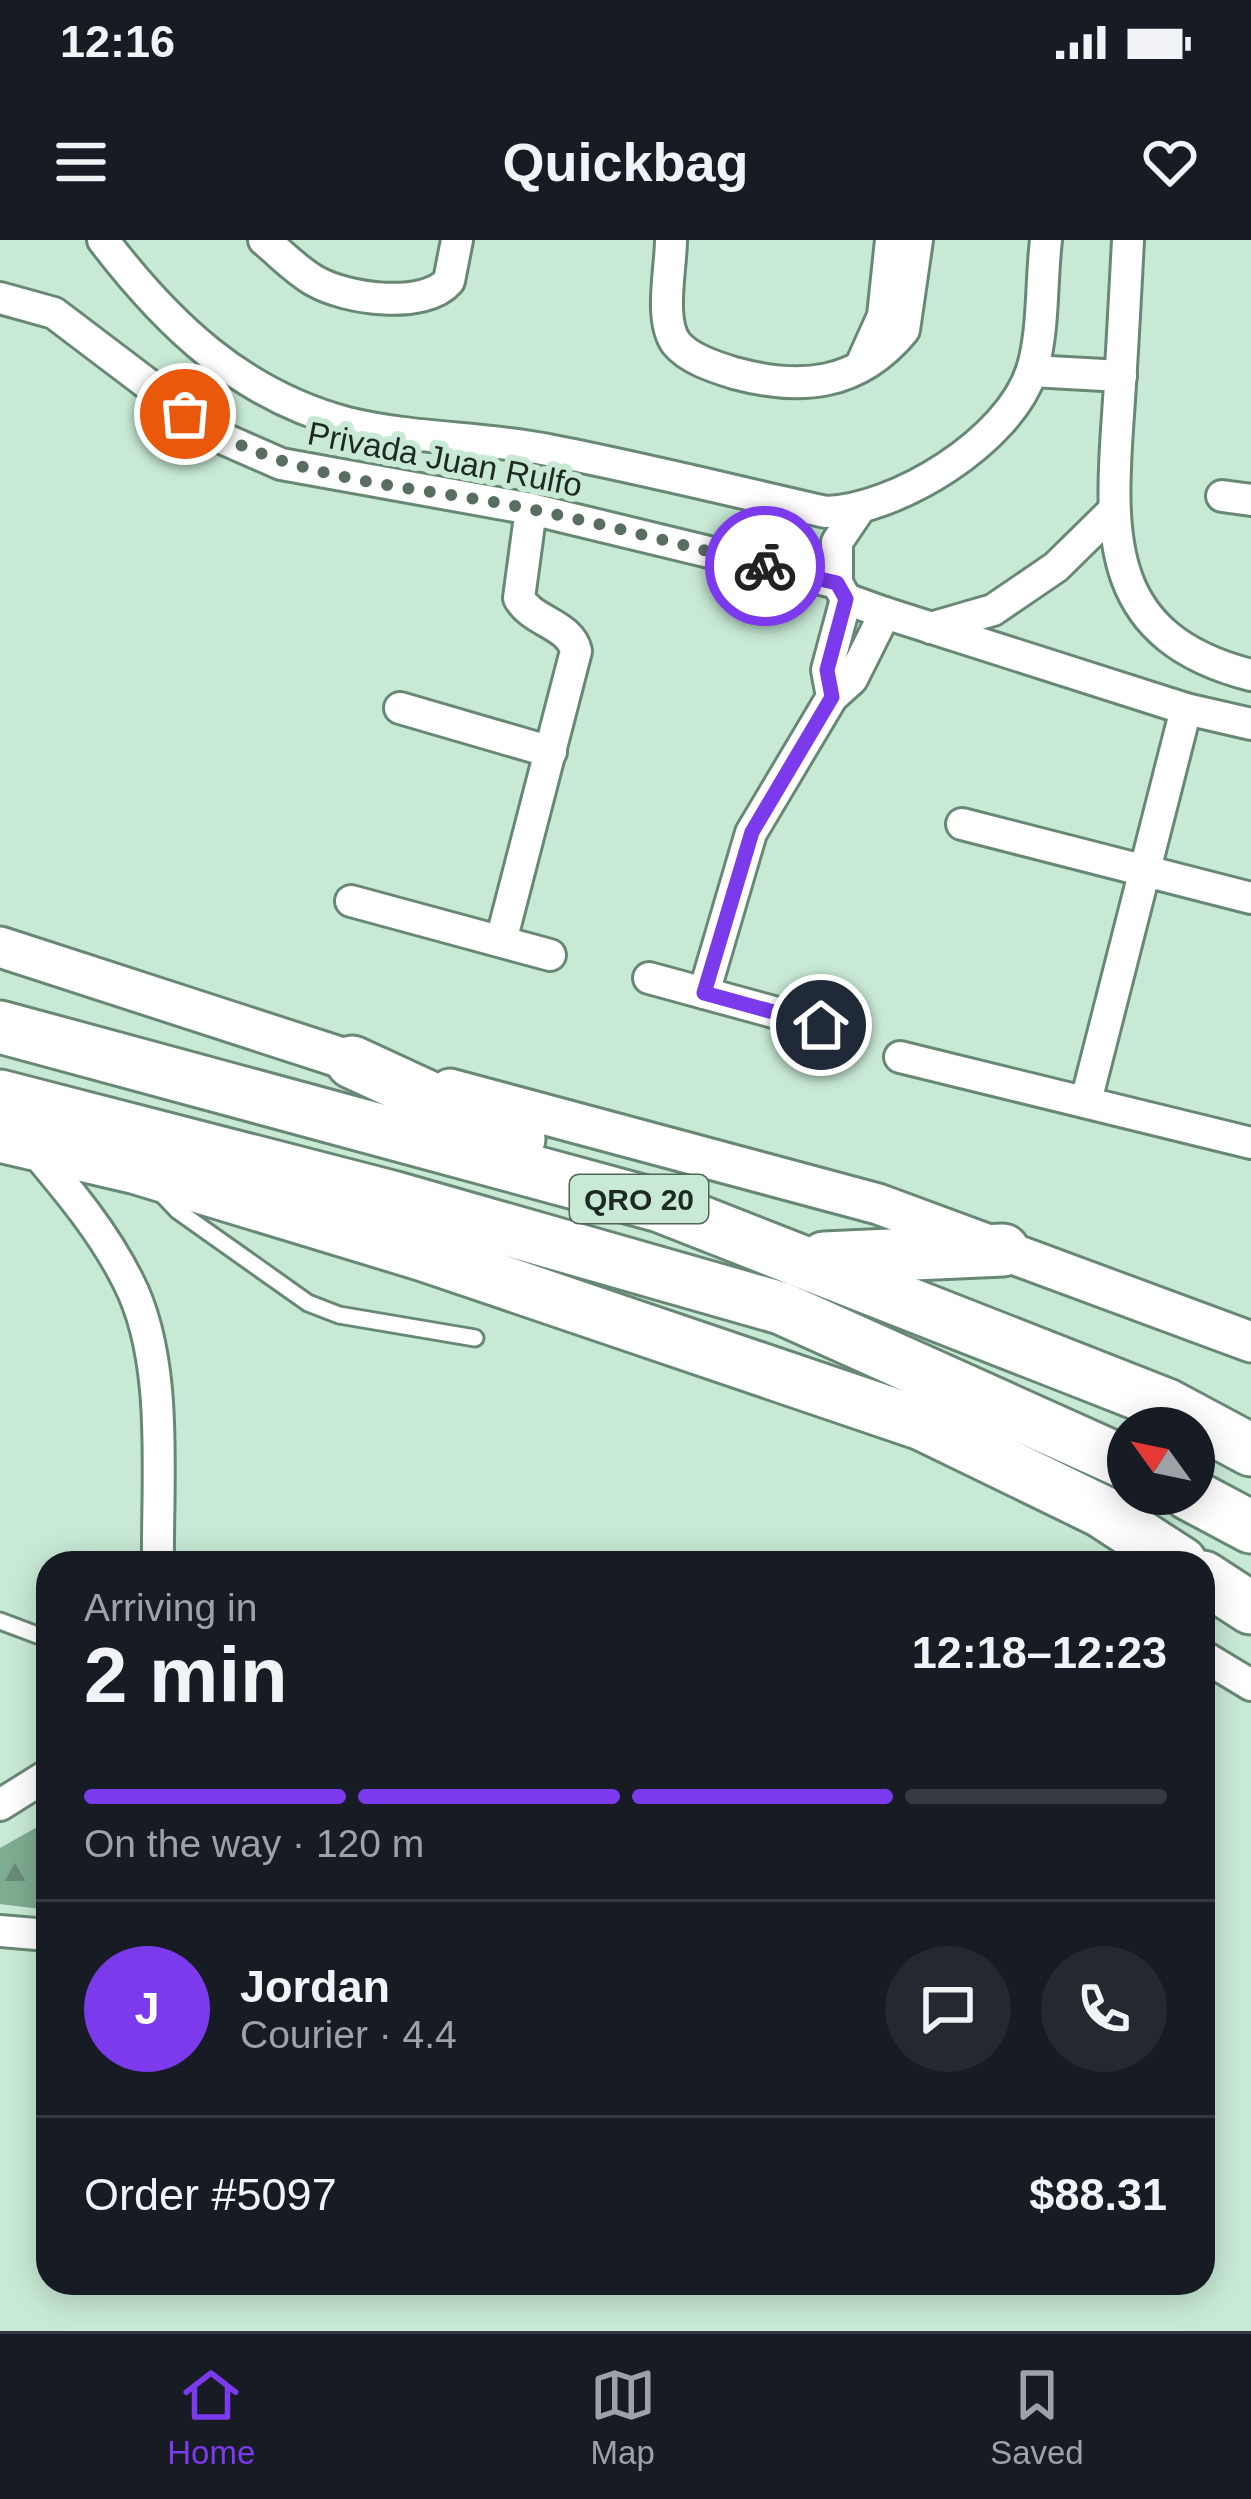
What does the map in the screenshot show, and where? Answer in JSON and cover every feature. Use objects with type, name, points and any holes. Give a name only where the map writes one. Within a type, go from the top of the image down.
[{"type":"highway","name":"QRO 20","points":[[0,1027],[660,1205],[1167,1405],[1251,1450]]},
{"type":"highway","points":[[352,1063],[660,1205]]},
{"type":"highway","name":"QRO 20","points":[[0,1096],[392,1197],[781,1308],[1107,1455]]},
{"type":"highway","points":[[14,1139],[137,1168],[446,1262],[922,1424],[1100,1511],[1162,1551]]},
{"type":"highway","points":[[805,1259],[1003,1250]]},
{"type":"highway","points":[[1215,1508],[1251,1527]]},
{"type":"highway","points":[[1215,1585],[1251,1608]]},
{"type":"street","name":"Privada Juan Rulfo","points":[[103,240],[152,304],[215,362],[288,403],[350,424],[544,449],[826,512],[858,511]]},
{"type":"street","points":[[264,240],[332,290],[414,296],[429,295],[449,281],[457,240]]},
{"type":"street","points":[[671,240],[671,330],[688,354],[728,371],[802,385],[859,370],[904,330],[917,240]]},
{"type":"street","points":[[859,370],[883,316],[891,240]]},
{"type":"street","points":[[832,697],[827,670],[841,591],[837,542],[858,511],[931,476],[996,423],[1032,371],[1046,240]]},
{"type":"street","points":[[1129,240],[1111,513],[1118,562],[1153,622],[1192,656],[1251,675]]},
{"type":"street","name":"Privada Juan Rulfo","points":[[0,298],[54,313],[215,435],[280,464],[531,509],[841,591],[885,613],[931,628],[1186,709],[1251,724]]},
{"type":"street","points":[[1032,371],[1120,376]]},
{"type":"street","points":[[501,941],[576,651],[568,635],[530,613],[519,598],[531,509]]},
{"type":"street","points":[[931,628],[993,610],[1056,567],[1111,513]]},
{"type":"street","points":[[704,993],[752,832],[832,697],[852,679],[885,613]]},
{"type":"street","points":[[400,709],[551,752]]},
{"type":"street","points":[[1086,1101],[1186,709]]},
{"type":"street","points":[[962,824],[1251,898]]},
{"type":"street","points":[[351,901],[550,955]]},
{"type":"street","points":[[0,947],[352,1063],[878,1204],[1251,1342]]},
{"type":"street","points":[[649,978],[821,1025]]},
{"type":"street","points":[[900,1057],[1251,1143]]},
{"type":"street","points":[[14,1139],[94,1222],[131,1286],[156,1386],[158,1551]]},
{"type":"street","points":[[1215,1663],[1251,1685]]},
{"type":"street","points":[[0,1804],[36,1782]]},
{"type":"street","points":[[0,1930],[36,1934]]},
{"type":"lane","points":[[137,1168],[178,1211],[308,1303],[339,1315],[475,1338]]},
{"type":"lane","points":[[0,1621],[36,1634]]},
{"type":"green space","points":[[36,1828],[36,1908],[0,1904],[0,1848]]},
{"type":"way so far","points":[[185,414],[215,435],[280,464],[531,509],[765,566]]},
{"type":"route","points":[[765,566],[837,583],[846,599],[827,670],[832,697],[752,832],[704,993],[821,1025]]}]
